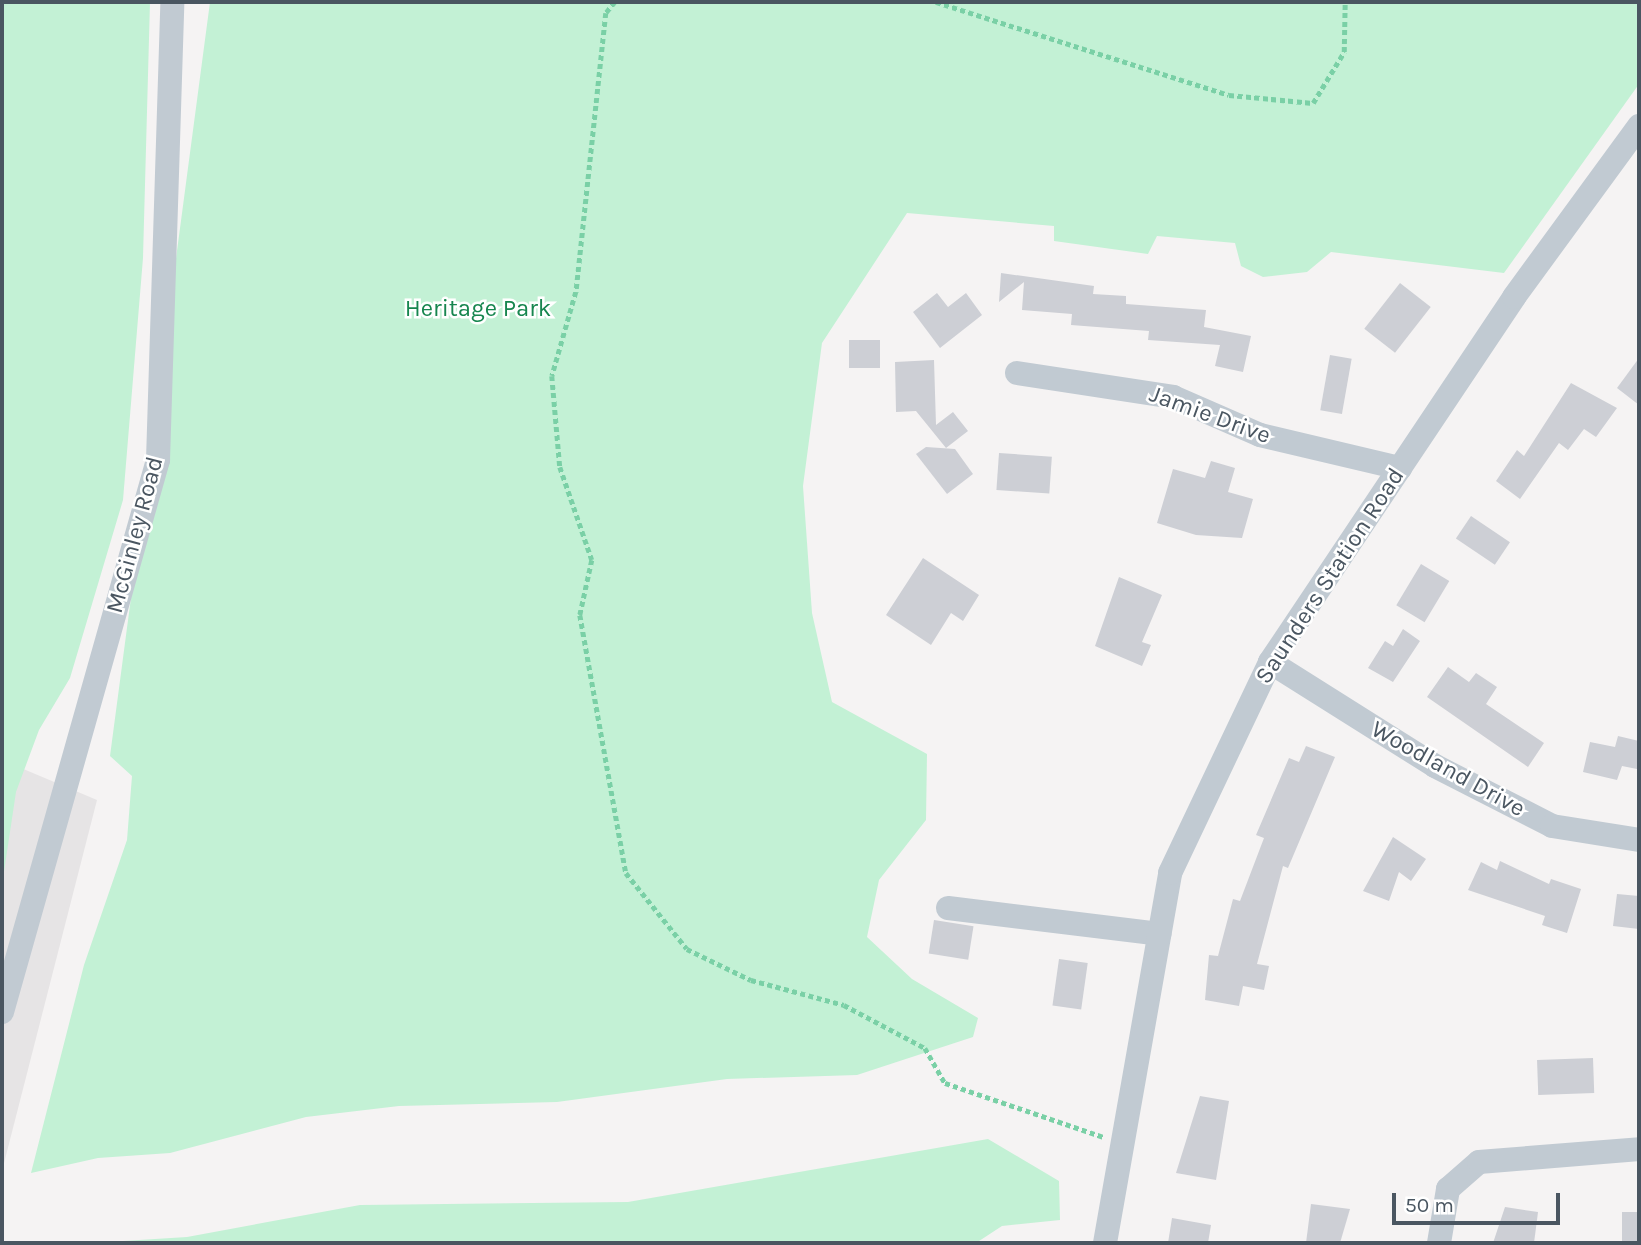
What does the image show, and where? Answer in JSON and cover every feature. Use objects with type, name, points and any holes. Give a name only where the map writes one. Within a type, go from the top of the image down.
[{"type":"street","name":"McGinley Road","points":[[2,1012],[158,460],[172,2]]},
{"type":"street","name":"Saunders Station Road","points":[[1105,1243],[1170,873],[1270,662],[1400,468],[1639,126]]},
{"type":"street","name":"Jamie Drive","points":[[1017,373],[1173,397],[1260,435],[1400,468]]},
{"type":"street","name":"Woodland Drive","points":[[1270,662],[1435,766],[1552,826],[1639,840]]},
{"type":"street","points":[[947,908],[1159,934]]},
{"type":"street","points":[[1439,1243],[1448,1189],[1479,1162],[1639,1149]]},
{"type":"path","points":[[615,2],[606,13],[576,292],[552,376],[559,467],[592,560],[580,615],[626,873],[687,949],[751,980],[844,1005],[925,1048],[945,1083],[1123,1143]]},
{"type":"path","points":[[936,2],[1229,95],[1313,103],[1344,52],[1345,2]]},
{"type":"shaded area","points":[[2,760],[97,800],[2,1171]]},
{"type":"green space","points":[[2,2],[150,2],[143,258],[123,500],[70,678],[39,730],[16,792],[2,885]]},
{"type":"green space","name":"Heritage Park","points":[[210,2],[1639,2],[1639,84],[1504,273],[1331,252],[1307,272],[1263,277],[1241,266],[1235,243],[1157,236],[1148,254],[1054,241],[1054,226],[907,213],[822,343],[803,486],[812,613],[832,702],[927,754],[926,820],[879,880],[867,937],[912,979],[978,1018],[973,1037],[857,1075],[727,1079],[557,1102],[399,1106],[306,1117],[170,1153],[98,1158],[31,1173],[84,965],[127,840],[132,776],[110,756]]},
{"type":"green space","points":[[988,1139],[1059,1181],[1060,1220],[1002,1226],[976,1243],[91,1243],[187,1237],[360,1205],[628,1202]]},
{"type":"building","points":[[1001,273],[1094,286],[1093,294],[1126,296],[1126,304],[1206,310],[1204,327],[1251,336],[1243,372],[1215,366],[1220,345],[1148,340],[1149,331],[1071,325],[1072,314],[1022,310],[1024,282],[999,302]]},
{"type":"building","points":[[1400,283],[1431,307],[1395,353],[1364,329]]},
{"type":"building","points":[[937,293],[948,307],[966,293],[982,315],[940,348],[913,312]]},
{"type":"building","points":[[849,340],[880,340],[880,368],[849,368]]},
{"type":"building","points":[[1330,355],[1352,359],[1342,414],[1320,410]]},
{"type":"building","points":[[1639,358],[1639,405],[1617,388]]},
{"type":"building","points":[[934,360],[936,425],[953,412],[968,431],[946,448],[916,411],[896,412],[895,362]]},
{"type":"building","points":[[1571,383],[1617,408],[1596,437],[1584,429],[1568,450],[1559,443],[1520,499],[1496,481],[1517,450],[1524,456]]},
{"type":"building","points":[[926,447],[955,449],[973,474],[947,494],[916,454]]},
{"type":"building","points":[[999,453],[1052,457],[1049,494],[996,490]]},
{"type":"building","points":[[1211,461],[1235,468],[1228,492],[1253,499],[1242,538],[1196,535],[1157,523],[1173,469],[1205,478]]},
{"type":"building","points":[[1471,516],[1510,542],[1495,565],[1456,538]]},
{"type":"building","points":[[923,558],[979,595],[963,621],[951,613],[931,645],[886,615]]},
{"type":"building","points":[[1421,564],[1449,581],[1425,622],[1396,605]]},
{"type":"building","points":[[1119,577],[1162,595],[1142,642],[1151,645],[1142,666],[1095,646]]},
{"type":"building","points":[[1403,629],[1420,641],[1393,682],[1368,668],[1385,641],[1393,646]]},
{"type":"building","points":[[1448,667],[1469,682],[1476,673],[1497,687],[1486,704],[1544,743],[1528,767],[1427,697]]},
{"type":"building","points":[[1618,736],[1639,741],[1637,769],[1622,766],[1617,780],[1583,772],[1590,742],[1615,747]]},
{"type":"building","points":[[1306,746],[1335,757],[1288,868],[1283,866],[1257,964],[1269,966],[1264,990],[1243,986],[1239,1006],[1205,1000],[1209,955],[1218,956],[1233,899],[1240,901],[1264,838],[1256,835],[1289,758],[1299,762]]},
{"type":"building","points":[[1393,837],[1426,859],[1411,881],[1399,872],[1389,901],[1363,891]]},
{"type":"building","points":[[1500,861],[1549,884],[1551,879],[1581,889],[1567,933],[1542,925],[1545,916],[1468,890],[1481,862],[1497,870]]},
{"type":"building","points":[[1617,894],[1639,896],[1639,929],[1613,926]]},
{"type":"building","points":[[934,920],[974,926],[968,960],[929,954]]},
{"type":"building","points":[[1059,959],[1088,963],[1081,1010],[1052,1006]]},
{"type":"building","points":[[1593,1058],[1594,1093],[1538,1095],[1537,1060]]},
{"type":"building","points":[[1200,1096],[1229,1101],[1216,1180],[1176,1173]]},
{"type":"building","points":[[1311,1204],[1350,1209],[1340,1243],[1306,1243]]},
{"type":"building","points":[[1505,1207],[1538,1212],[1534,1243],[1493,1243]]},
{"type":"building","points":[[1622,1212],[1639,1212],[1639,1243],[1622,1243]]},
{"type":"building","points":[[1172,1218],[1211,1225],[1208,1243],[1168,1243]]}]
